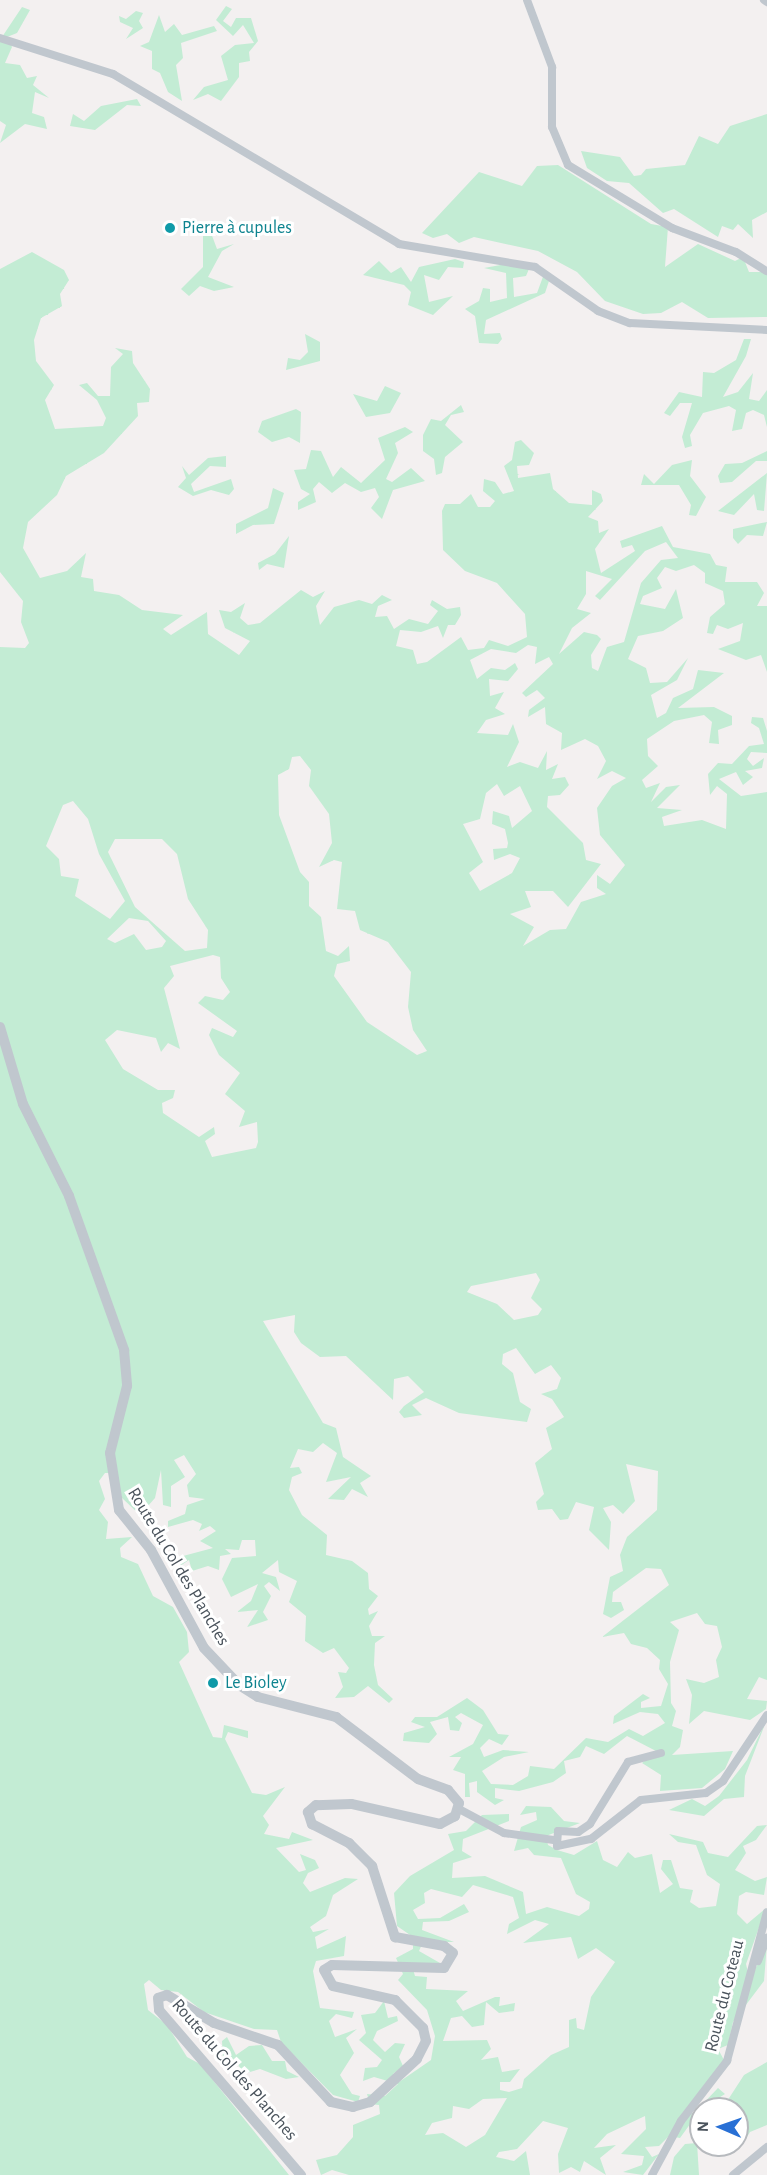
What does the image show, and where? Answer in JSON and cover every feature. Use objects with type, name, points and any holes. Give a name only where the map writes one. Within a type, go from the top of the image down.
[{"type":"street","points":[[526,0],[552,67],[552,127],[568,165],[672,228],[736,252],[767,272]]},
{"type":"street","points":[[0,38],[113,74],[399,244],[535,267],[598,311],[630,323],[767,330]]},
{"type":"street","name":"Route du Col des Planches","points":[[0,1027],[22,1104],[69,1196],[124,1350],[127,1386],[110,1452],[120,1510],[153,1553],[204,1648],[239,1685],[258,1697],[311,1706],[340,1719],[417,1779],[450,1791],[459,1809],[451,1820],[436,1824],[351,1804],[316,1805],[308,1812],[312,1824],[348,1844],[372,1866],[396,1938],[444,1946],[454,1956],[441,1969],[332,1965],[324,1970],[333,1986],[395,2000],[423,2028],[426,2041],[414,2062],[370,2102],[353,2107],[331,2102],[278,2045],[214,2023],[167,1995],[158,1998],[158,2008],[301,2175]]},
{"type":"street","points":[[459,1809],[504,1833],[554,1840],[563,1847],[591,1839],[629,1807],[655,1796],[706,1793],[723,1781],[767,1714]]},
{"type":"street","points":[[554,1840],[558,1831],[586,1828],[628,1762],[661,1753]]},
{"type":"street","name":"Route du Coteau","points":[[652,2175],[681,2121],[727,2061],[767,1912]]},
{"type":"street","points":[[750,1969],[767,1938]]},
{"type":"street","points":[[733,2175],[767,2147]]},
{"type":"green space","points":[[226,6],[232,9],[223,21],[231,27],[236,18],[251,18],[258,41],[249,52],[250,61],[239,63],[239,77],[221,101],[208,94],[193,100],[204,87],[228,80],[221,56],[235,45],[254,43],[243,25],[233,36],[216,20]]},
{"type":"green space","points":[[22,7],[30,10],[17,33],[7,37],[12,47],[5,63],[20,65],[27,78],[37,76],[33,85],[49,98],[35,92],[32,113],[44,117],[47,129],[25,124],[0,143],[6,125],[0,121],[0,40]]},
{"type":"green space","points":[[136,11],[143,13],[139,21],[143,28],[126,39],[133,28],[120,22],[119,16],[126,19]]},
{"type":"green space","points":[[159,15],[165,32],[174,24],[182,35],[214,26],[217,31],[181,43],[183,58],[176,65],[182,101],[168,92],[160,73],[152,69],[152,51],[140,46],[149,42]]},
{"type":"green space","points":[[137,99],[141,106],[127,105],[95,130],[70,126],[73,114],[84,121],[101,106]]},
{"type":"green space","points":[[767,114],[767,212],[752,220],[753,238],[738,224],[733,230],[722,226],[718,237],[674,209],[663,213],[629,183],[607,181],[587,168],[581,151],[620,157],[634,176],[641,175],[646,169],[685,165],[699,136],[718,144],[730,126]]},
{"type":"green space","points":[[558,165],[651,224],[668,227],[665,267],[698,244],[735,261],[743,257],[749,272],[767,272],[767,317],[708,318],[682,302],[661,313],[643,314],[605,301],[577,272],[538,251],[474,237],[459,243],[447,234],[433,238],[422,233],[479,172],[522,186],[537,166]]},
{"type":"green space","points":[[208,225],[217,249],[234,244],[222,251],[208,277],[234,287],[214,291],[200,286],[189,296],[181,289],[203,267],[203,230]]},
{"type":"green space","points":[[32,252],[64,270],[69,280],[60,294],[62,306],[41,318],[34,340],[36,361],[54,385],[45,400],[55,429],[103,426],[106,418],[97,400],[79,385],[87,383],[98,396],[110,396],[111,367],[123,354],[115,348],[132,351],[133,363],[150,389],[149,402],[137,403],[138,416],[104,453],[66,476],[57,495],[28,522],[23,548],[40,578],[67,571],[86,553],[81,577],[93,579],[94,591],[119,595],[142,610],[183,615],[163,629],[171,635],[207,612],[208,634],[239,655],[250,641],[225,628],[219,610],[231,612],[245,603],[240,618],[248,625],[260,623],[301,590],[313,597],[325,591],[316,606],[320,625],[334,607],[359,600],[372,604],[382,595],[392,600],[378,606],[375,617],[387,616],[394,629],[409,619],[428,624],[438,611],[430,605],[432,600],[447,609],[460,607],[461,615],[455,625],[448,625],[443,638],[438,626],[421,632],[400,630],[396,646],[413,650],[417,664],[427,662],[461,637],[468,650],[484,648],[489,640],[508,646],[527,637],[525,614],[497,583],[465,571],[443,550],[442,511],[445,504],[460,504],[471,494],[478,507],[490,507],[495,501],[483,491],[484,479],[495,482],[503,494],[514,491],[504,466],[512,460],[515,442],[521,440],[534,453],[529,465],[517,466],[518,478],[550,473],[553,489],[569,503],[592,505],[592,490],[601,494],[603,501],[588,517],[598,521],[599,533],[609,529],[595,549],[601,573],[635,551],[632,545],[622,548],[620,541],[662,526],[673,547],[710,554],[716,565],[727,567],[725,582],[757,582],[764,593],[757,606],[767,606],[767,672],[761,655],[746,660],[718,649],[740,641],[743,623],[728,629],[717,625],[713,634],[707,633],[710,617],[725,604],[723,591],[705,583],[705,573],[694,565],[676,571],[665,567],[657,578],[662,588],[643,596],[640,604],[665,609],[676,589],[683,618],[663,631],[638,636],[628,659],[646,668],[650,683],[667,682],[688,658],[677,680],[651,695],[657,718],[666,713],[673,698],[693,689],[698,670],[724,673],[678,708],[714,707],[732,716],[732,725],[718,730],[719,744],[709,743],[712,722],[704,715],[674,721],[647,739],[648,756],[658,766],[642,780],[646,788],[660,783],[651,802],[666,787],[680,785],[657,808],[682,810],[662,817],[664,826],[702,820],[726,829],[727,794],[717,786],[710,795],[708,774],[718,763],[732,764],[749,746],[764,744],[759,728],[751,723],[752,717],[763,718],[767,731],[767,753],[751,752],[747,759],[753,766],[764,758],[762,768],[745,771],[753,777],[743,785],[736,772],[719,779],[741,796],[767,792],[767,1680],[759,1677],[747,1699],[767,1701],[766,1709],[750,1720],[704,1711],[689,1724],[692,1695],[686,1679],[704,1683],[719,1677],[716,1660],[722,1647],[717,1626],[705,1624],[697,1613],[670,1622],[679,1630],[670,1662],[671,1703],[676,1711],[672,1726],[683,1730],[680,1747],[672,1755],[733,1751],[725,1769],[702,1788],[660,1791],[661,1775],[642,1763],[656,1751],[627,1736],[604,1754],[586,1746],[580,1757],[564,1761],[566,1773],[553,1782],[519,1791],[495,1788],[495,1798],[504,1800],[495,1805],[477,1792],[477,1781],[469,1783],[470,1797],[465,1797],[465,1774],[453,1770],[461,1757],[449,1757],[473,1744],[483,1725],[461,1713],[455,1717],[462,1723],[459,1731],[450,1730],[448,1717],[430,1722],[437,1734],[429,1743],[403,1741],[404,1733],[425,1727],[411,1722],[415,1717],[437,1717],[467,1698],[483,1710],[498,1734],[509,1735],[502,1745],[489,1739],[480,1748],[484,1757],[503,1750],[529,1752],[504,1757],[482,1771],[491,1784],[513,1785],[528,1776],[530,1766],[554,1769],[586,1738],[608,1742],[629,1729],[643,1736],[665,1723],[658,1714],[640,1712],[613,1724],[614,1716],[643,1694],[650,1698],[641,1702],[641,1708],[661,1706],[668,1684],[659,1669],[660,1660],[647,1648],[631,1644],[624,1633],[602,1637],[669,1585],[661,1569],[646,1568],[613,1592],[612,1602],[621,1602],[624,1610],[611,1618],[603,1614],[610,1577],[623,1571],[620,1555],[627,1537],[657,1510],[658,1471],[626,1464],[635,1501],[623,1514],[613,1505],[603,1508],[611,1522],[609,1550],[589,1530],[594,1507],[576,1502],[568,1519],[560,1520],[552,1509],[538,1510],[536,1502],[544,1494],[535,1463],[552,1449],[546,1428],[564,1417],[552,1399],[541,1394],[557,1389],[561,1378],[551,1365],[535,1374],[516,1348],[503,1354],[502,1364],[513,1373],[520,1402],[531,1409],[527,1422],[459,1413],[426,1398],[412,1405],[422,1415],[404,1418],[399,1412],[424,1392],[408,1376],[394,1379],[393,1400],[346,1356],[320,1357],[301,1343],[294,1332],[295,1315],[263,1321],[323,1423],[336,1428],[343,1457],[371,1476],[360,1483],[368,1497],[352,1489],[344,1500],[328,1499],[351,1477],[326,1482],[337,1453],[323,1443],[313,1452],[298,1449],[290,1468],[299,1467],[302,1473],[292,1477],[289,1490],[302,1515],[327,1535],[326,1555],[352,1561],[368,1573],[369,1589],[378,1596],[368,1609],[369,1615],[378,1611],[369,1626],[372,1636],[385,1636],[375,1643],[374,1665],[378,1685],[393,1699],[389,1703],[368,1686],[354,1697],[335,1698],[343,1687],[338,1672],[346,1673],[349,1668],[334,1648],[323,1653],[305,1641],[306,1616],[289,1602],[297,1581],[279,1572],[278,1560],[262,1573],[276,1577],[280,1591],[269,1582],[264,1586],[271,1596],[263,1612],[268,1620],[247,1627],[258,1610],[237,1612],[251,1601],[258,1584],[231,1597],[222,1579],[232,1558],[256,1556],[255,1540],[242,1540],[239,1550],[225,1549],[231,1554],[220,1556],[219,1570],[208,1566],[192,1571],[189,1560],[174,1570],[173,1562],[183,1556],[213,1548],[200,1541],[216,1531],[210,1526],[199,1531],[202,1524],[193,1520],[168,1527],[168,1521],[185,1514],[187,1505],[205,1499],[189,1497],[187,1485],[196,1474],[184,1455],[174,1460],[185,1477],[171,1486],[171,1507],[163,1505],[161,1470],[155,1498],[140,1515],[122,1498],[116,1473],[105,1473],[99,1481],[105,1499],[99,1510],[108,1522],[106,1539],[132,1537],[120,1548],[121,1557],[138,1564],[153,1596],[173,1607],[187,1632],[189,1652],[179,1662],[213,1737],[222,1738],[224,1725],[248,1731],[248,1738],[228,1732],[225,1739],[252,1793],[266,1795],[285,1787],[263,1816],[269,1825],[264,1834],[289,1839],[292,1832],[313,1840],[276,1848],[299,1872],[306,1870],[300,1854],[315,1860],[319,1868],[308,1873],[303,1883],[310,1892],[345,1878],[358,1879],[333,1895],[326,1916],[310,1927],[313,1932],[329,1929],[315,1937],[317,1949],[346,1936],[344,1956],[316,1961],[313,1971],[320,2008],[354,2012],[352,2018],[336,2014],[329,2021],[335,2037],[357,2029],[346,2038],[354,2053],[340,2075],[352,2094],[360,2096],[358,2102],[333,2095],[281,2042],[277,2030],[254,2029],[204,2012],[178,1992],[161,1990],[149,1980],[144,1984],[148,2010],[167,2025],[187,2057],[200,2064],[289,2175],[0,2175],[0,647],[25,648],[29,643],[21,622],[23,601],[0,572],[0,269]],"holes":[[[666,542],[678,558],[661,560],[641,583],[624,642],[607,647],[598,671],[592,668],[591,655],[601,639],[597,635],[584,632],[559,654],[572,628],[591,613],[577,609],[586,594],[586,571],[612,579],[595,596],[600,600],[645,551]],[[528,645],[537,647],[535,664],[549,657],[553,664],[522,693],[526,697],[537,690],[545,698],[529,710],[528,717],[545,707],[546,724],[562,733],[561,750],[585,739],[598,746],[606,761],[597,779],[612,771],[626,778],[612,786],[597,808],[600,835],[625,865],[610,884],[597,875],[597,888],[606,894],[581,902],[566,929],[550,930],[523,946],[534,927],[510,914],[531,907],[525,891],[553,891],[568,907],[601,864],[586,860],[583,843],[547,807],[548,796],[560,795],[569,785],[565,777],[552,779],[558,764],[546,770],[547,751],[538,768],[520,762],[507,767],[519,742],[513,724],[508,735],[477,733],[486,720],[505,714],[495,708],[504,692],[490,696],[489,679],[508,681],[518,669],[515,663],[505,670],[491,668],[477,679],[470,660],[491,649],[516,653]],[[300,756],[311,770],[309,786],[329,814],[332,843],[319,867],[334,860],[342,862],[337,909],[355,911],[360,930],[388,942],[411,972],[408,1007],[413,1030],[427,1051],[417,1055],[367,1022],[334,976],[337,964],[350,961],[349,946],[338,956],[326,951],[321,917],[309,906],[309,882],[300,872],[279,815],[278,775],[289,769],[292,757]],[[497,784],[504,796],[520,786],[532,811],[512,828],[509,816],[493,811],[492,824],[505,829],[508,843],[507,848],[493,849],[494,860],[510,854],[520,858],[512,873],[480,891],[469,873],[483,862],[463,824],[480,819],[486,793]],[[73,801],[88,819],[99,854],[125,901],[110,919],[75,896],[79,879],[61,876],[59,859],[46,846],[63,805]],[[115,839],[162,839],[177,854],[188,899],[208,930],[207,948],[185,951],[135,907],[108,852]],[[129,918],[148,921],[166,941],[162,947],[146,950],[134,934],[115,943],[107,939]],[[213,955],[220,957],[221,978],[230,992],[223,1000],[205,996],[198,1003],[237,1031],[233,1037],[212,1028],[209,1035],[219,1055],[240,1073],[225,1094],[245,1111],[239,1127],[257,1122],[256,1148],[212,1157],[205,1141],[215,1134],[214,1127],[199,1137],[163,1113],[162,1103],[173,1098],[175,1090],[158,1090],[123,1069],[105,1040],[117,1030],[156,1038],[161,1052],[168,1043],[180,1049],[164,988],[174,976],[170,966]],[[536,1273],[540,1280],[531,1298],[542,1309],[538,1315],[514,1320],[497,1304],[467,1292],[471,1286]]]},
{"type":"green space","points":[[455,259],[464,262],[463,268],[448,267],[439,280],[424,275],[429,302],[453,296],[433,315],[408,305],[411,292],[404,285],[363,275],[379,261],[391,273],[401,267],[411,282],[419,267]]},
{"type":"green space","points":[[506,264],[529,269],[526,276],[513,278],[514,297],[537,293],[544,274],[550,278],[545,293],[486,320],[484,334],[500,333],[502,339],[498,344],[479,343],[475,316],[465,309],[479,301],[483,288],[490,289],[490,302],[507,298],[506,273],[484,268]]},
{"type":"green space","points":[[305,334],[320,342],[320,361],[286,370],[288,358],[300,360],[308,352]]},
{"type":"green space","points":[[744,339],[751,339],[746,356],[723,397],[738,392],[753,373],[749,399],[759,401],[767,390],[767,427],[764,415],[753,410],[746,413],[742,429],[732,431],[736,410],[729,406],[703,413],[690,435],[692,446],[685,448],[682,437],[692,403],[680,403],[670,416],[664,413],[679,392],[702,397],[703,372],[714,373],[736,360]]},
{"type":"green space","points":[[385,386],[401,393],[390,413],[366,417],[353,394],[377,401]]},
{"type":"green space","points":[[461,405],[464,412],[451,415],[445,425],[463,442],[445,457],[442,473],[436,475],[434,459],[423,451],[423,435],[431,419],[441,421]]},
{"type":"green space","points":[[296,409],[301,412],[300,443],[289,437],[272,442],[258,432],[262,421]]},
{"type":"green space","points":[[405,427],[413,432],[395,443],[398,453],[386,479],[392,482],[411,468],[425,481],[393,490],[382,519],[371,508],[379,497],[375,488],[361,492],[345,483],[332,493],[319,482],[313,489],[316,502],[298,510],[298,502],[310,494],[301,489],[294,470],[306,469],[311,450],[321,451],[333,477],[341,467],[361,483],[385,460],[378,438]]},
{"type":"green space","points":[[767,451],[767,461],[756,461],[732,482],[720,483],[718,476],[725,464],[742,463]]},
{"type":"green space","points":[[226,456],[226,467],[210,466],[191,484],[194,492],[231,479],[234,489],[229,495],[211,490],[193,496],[178,487],[186,478],[182,466],[189,475],[208,458]]},
{"type":"green space","points":[[692,460],[690,476],[706,497],[696,516],[689,515],[691,505],[679,485],[641,485],[644,474],[654,484],[672,465]]},
{"type":"green space","points":[[767,473],[764,511],[757,510],[754,494],[734,515],[718,511]]},
{"type":"green space","points":[[273,488],[284,493],[274,524],[253,525],[236,534],[236,524],[268,508]]},
{"type":"green space","points":[[767,522],[763,536],[747,535],[738,544],[733,538],[733,529]]},
{"type":"green space","points":[[289,536],[284,568],[267,564],[259,570],[258,563],[275,554]]},
{"type":"green space","points":[[767,1719],[745,1776],[744,1797],[724,1799],[704,1816],[669,1810],[692,1799],[705,1806],[719,1796],[747,1760]]},
{"type":"green space","points":[[526,1806],[551,1807],[564,1821],[580,1823],[546,1836],[548,1845],[557,1850],[574,1855],[597,1841],[603,1860],[617,1867],[628,1852],[635,1858],[652,1854],[660,1893],[673,1884],[661,1869],[663,1860],[671,1860],[680,1888],[693,1890],[690,1902],[699,1908],[716,1906],[720,1884],[707,1875],[696,1845],[678,1842],[669,1834],[703,1842],[708,1853],[728,1857],[757,1826],[767,1825],[756,1840],[743,1846],[746,1853],[735,1870],[755,1881],[767,1877],[764,1895],[746,1892],[739,1896],[737,1914],[747,1924],[766,1908],[746,1964],[750,1981],[767,1943],[764,1981],[733,2022],[728,2045],[718,2049],[724,2060],[695,2097],[689,2097],[689,2105],[681,2115],[689,2114],[689,2126],[680,2138],[669,2136],[659,2146],[645,2147],[652,2157],[659,2154],[643,2175],[623,2172],[642,2165],[644,2156],[621,2154],[646,2129],[645,2116],[607,2134],[594,2148],[616,2145],[600,2158],[606,2175],[584,2161],[580,2172],[571,2167],[559,2173],[558,2154],[568,2128],[543,2121],[517,2149],[499,2152],[496,2157],[514,2161],[526,2151],[530,2175],[349,2175],[332,2170],[321,2175],[316,2160],[337,2155],[353,2137],[353,2125],[380,2114],[379,2105],[370,2104],[367,2094],[385,2096],[398,2084],[374,2077],[363,2081],[365,2068],[377,2067],[382,2060],[359,2040],[366,2033],[361,2015],[375,2013],[384,2001],[388,2018],[397,2016],[398,2021],[377,2031],[373,2040],[385,2052],[395,2043],[405,2044],[399,2057],[403,2066],[393,2074],[399,2082],[431,2060],[435,2036],[427,2010],[398,1980],[403,1974],[396,1958],[413,1949],[413,1937],[397,1926],[394,1893],[410,1876],[454,1850],[448,1834],[466,1831],[482,1815],[509,1814],[509,1821],[463,1839],[462,1851],[472,1857],[453,1863],[452,1878],[485,1876],[523,1892],[526,1914],[547,1907],[579,1916],[589,1909],[590,1902],[576,1894],[561,1858],[534,1855],[528,1848],[514,1851],[521,1827],[537,1820],[536,1812],[520,1815]],"holes":[[[473,1885],[513,1897],[519,1918],[509,1924],[507,1934],[535,1920],[549,1924],[523,1943],[571,1937],[578,1959],[596,1948],[615,1962],[591,1997],[584,2030],[577,2028],[576,2018],[569,2020],[569,2047],[551,2055],[524,2079],[522,2088],[509,2092],[500,2090],[500,2082],[510,2082],[520,2069],[502,2072],[498,2057],[481,2060],[491,2049],[487,2040],[443,2041],[451,2018],[462,2016],[472,2027],[484,2025],[486,2002],[499,2013],[514,2011],[515,2003],[499,2006],[500,1997],[495,1997],[463,2011],[456,2001],[468,1991],[426,1989],[427,1977],[415,1976],[412,1966],[440,1963],[419,1951],[423,1942],[454,1942],[422,1930],[423,1922],[449,1921],[469,1912],[464,1904],[440,1918],[418,1919],[413,1910],[425,1903],[424,1893],[431,1889],[462,1897]],[[507,2098],[485,2135],[466,2147],[443,2133],[425,2135],[432,2123],[452,2118],[453,2106],[469,2109],[483,2099]]]},
{"type":"green space","points":[[227,2037],[236,2055],[249,2046],[262,2045],[272,2061],[285,2061],[287,2071],[299,2077],[286,2079],[260,2069],[243,2074],[237,2062],[223,2058],[222,2041]]},
{"type":"green space","points":[[767,2062],[767,2125],[749,2134],[749,2097],[730,2097],[744,2075]]},
{"type":"green space","points":[[718,2088],[725,2094],[720,2097],[709,2097]]},
{"type":"green space","points":[[685,2144],[689,2144],[689,2157],[698,2157],[699,2175],[670,2175],[674,2157]]},
{"type":"place","name":"Pierre à cupules","points":[[170,228]]},
{"type":"place","name":"Le Bioley","points":[[213,1683]]}]
